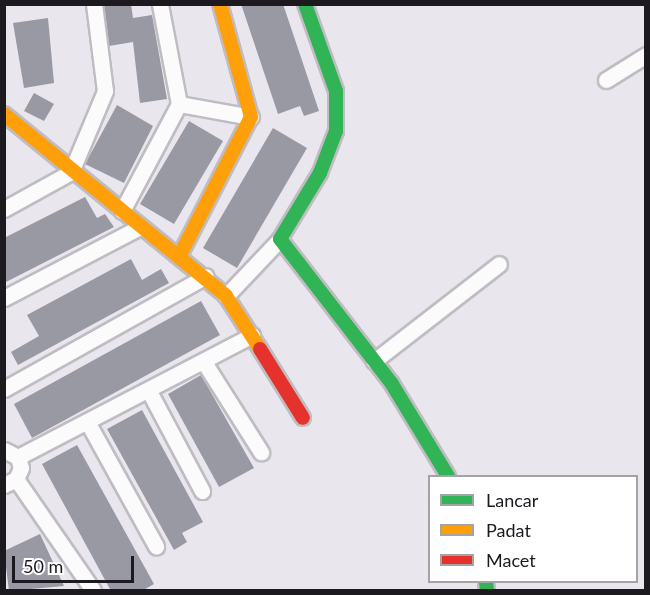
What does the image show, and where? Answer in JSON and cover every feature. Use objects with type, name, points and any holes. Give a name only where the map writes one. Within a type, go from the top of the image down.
[{"type":"street","points":[[4,209],[71,172],[105,91],[94,4]]},
{"type":"street","points":[[122,211],[179,104],[160,4]]},
{"type":"street","points":[[180,255],[251,117],[220,4]]},
{"type":"street","points":[[226,296],[280,239],[320,173],[336,131],[336,91],[305,4]]},
{"type":"street","points":[[606,80],[645,55]]},
{"type":"street","points":[[179,104],[251,117]]},
{"type":"street","points":[[4,114],[71,172],[206,276],[226,296],[303,418]]},
{"type":"street","points":[[4,298],[140,227]]},
{"type":"street","points":[[280,239],[374,361],[447,475]]},
{"type":"street","points":[[374,361],[499,264]]},
{"type":"street","points":[[4,388],[206,276]]},
{"type":"street","points":[[93,591],[10,482],[21,468],[11,454],[88,423],[150,393],[252,335]]},
{"type":"street","points":[[204,362],[261,452]]},
{"type":"street","points":[[150,393],[202,491]]},
{"type":"street","points":[[88,423],[156,546]]},
{"type":"building","points":[[131,4],[133,18],[152,15],[167,99],[140,103],[133,42],[109,46],[104,6]]},
{"type":"building","points":[[241,4],[283,4],[319,111],[304,116],[300,106],[278,114]]},
{"type":"building","points":[[48,18],[54,83],[24,88],[13,23]]},
{"type":"building","points":[[34,93],[54,104],[44,121],[24,111]]},
{"type":"building","points":[[117,105],[153,126],[124,183],[85,164]]},
{"type":"building","points":[[189,121],[223,141],[174,224],[140,204]]},
{"type":"building","points":[[273,128],[307,148],[237,268],[203,248]]},
{"type":"building","points":[[85,197],[97,218],[105,214],[114,227],[4,283],[4,238]]},
{"type":"building","points":[[131,259],[142,280],[161,269],[169,283],[18,365],[11,352],[39,336],[27,315]]},
{"type":"building","points":[[201,301],[220,335],[32,438],[14,404]]},
{"type":"building","points":[[201,375],[254,468],[219,487],[168,394]]},
{"type":"building","points":[[142,410],[203,522],[182,533],[187,542],[174,550],[107,429]]},
{"type":"building","points":[[77,445],[154,584],[142,591],[111,591],[42,464]]},
{"type":"building","points":[[40,534],[64,586],[9,591],[4,551]]},
{"type":"traffic: fast","points":[[305,4],[336,91],[336,131],[320,173],[280,239],[392,384],[447,475]]},
{"type":"traffic: fast","points":[[486,583],[487,590]]},
{"type":"traffic: slow","points":[[180,255],[251,117],[220,4]]},
{"type":"traffic: slow","points":[[4,114],[226,296],[260,349]]},
{"type":"traffic: jam","points":[[260,349],[303,418]]}]
